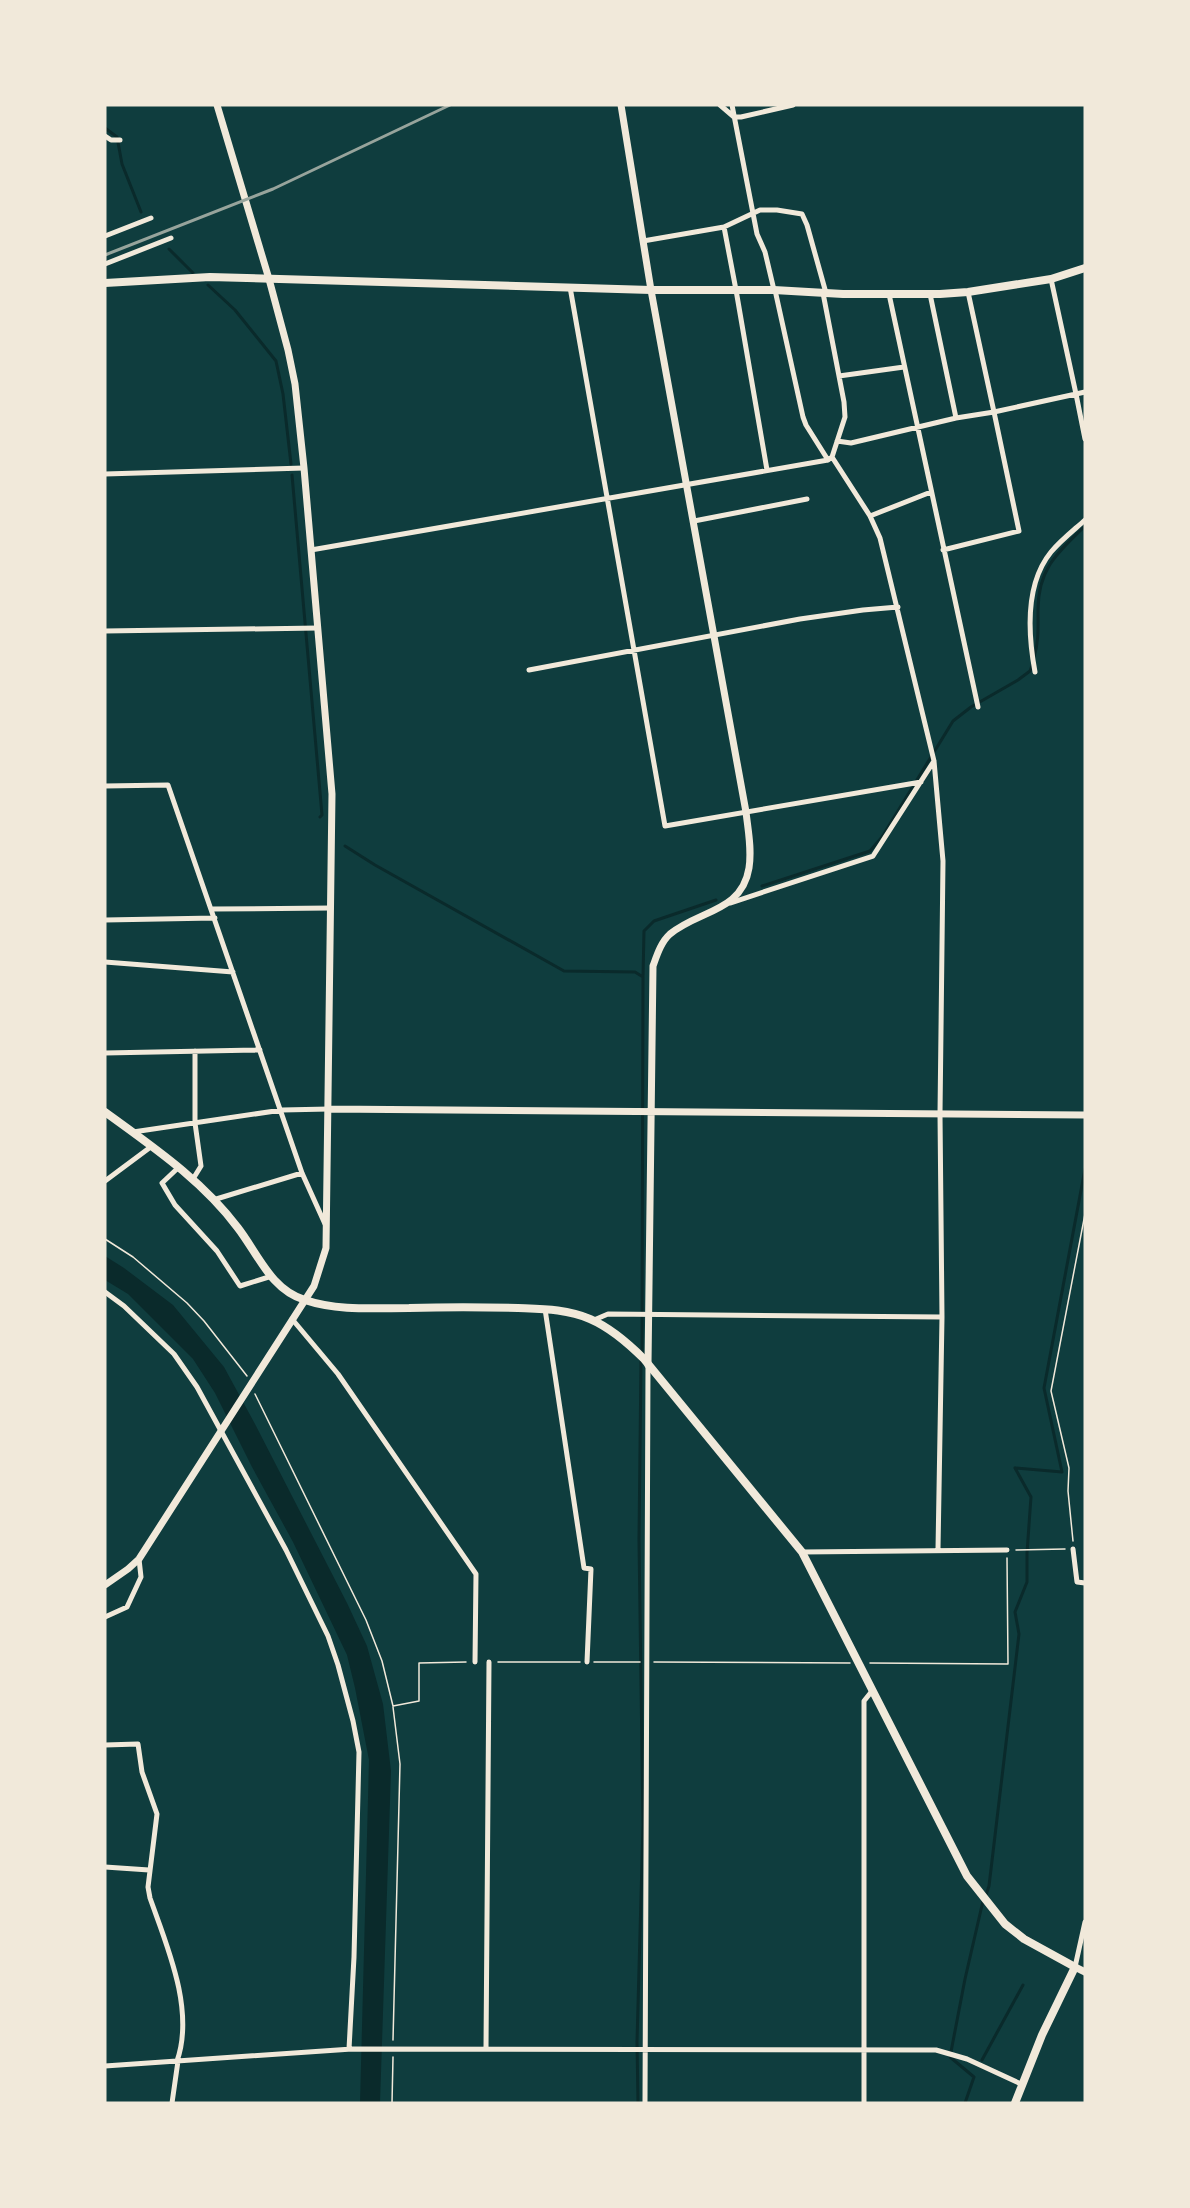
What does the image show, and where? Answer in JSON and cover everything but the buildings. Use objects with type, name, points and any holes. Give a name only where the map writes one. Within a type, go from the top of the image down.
[{"type":"main road","points":[[105,283],[210,277],[651,290],[930,294],[1051,279],[1085,268]]},
{"type":"main road","points":[[105,1112],[193,1179],[238,1228],[281,1287],[304,1300],[331,1306],[545,1309],[572,1313],[593,1320],[622,1339],[648,1365],[802,1552],[968,1876],[1005,1924],[1024,1939],[1075,1967],[1042,2034],[1014,2103]]},
{"type":"street","points":[[105,1585],[139,1559],[314,1286],[326,1248],[332,795],[304,468],[295,384],[269,279],[217,105]]},
{"type":"street","points":[[621,105],[651,290],[746,812],[751,851],[749,870],[743,888],[729,903]]},
{"type":"street","points":[[720,105],[734,117],[794,105]]},
{"type":"street","points":[[732,105],[757,234],[765,252],[803,417],[806,425],[870,516],[880,538],[934,761],[943,861],[940,1114],[942,1317],[938,1549]]},
{"type":"street","points":[[105,136],[111,140],[120,140]]},
{"type":"street","points":[[643,241],[724,227],[760,210],[802,214],[807,225],[824,293],[845,417],[830,458]]},
{"type":"street","points":[[105,236],[151,218]]},
{"type":"street","points":[[724,227],[767,470]]},
{"type":"street","points":[[105,264],[171,238]]},
{"type":"street","points":[[1051,279],[1085,440]]},
{"type":"street","points":[[570,287],[665,826],[921,782]]},
{"type":"street","points":[[943,550],[1019,531],[968,291]]},
{"type":"street","points":[[889,294],[978,707]]},
{"type":"street","points":[[930,294],[956,418]]},
{"type":"street","points":[[839,376],[904,367]]},
{"type":"street","points":[[837,441],[851,443],[956,418],[1085,392]]},
{"type":"street","points":[[311,550],[830,458]]},
{"type":"street","points":[[105,474],[304,468]]},
{"type":"street","points":[[870,516],[931,492]]},
{"type":"street","points":[[694,521],[807,500]]},
{"type":"street","points":[[1035,672],[1032,646],[1033,589],[1038,573],[1050,553],[1085,520]]},
{"type":"street","points":[[529,670],[863,609],[898,607]]},
{"type":"street","points":[[105,631],[318,628]]},
{"type":"street","points":[[645,2103],[648,1365],[653,966],[660,947],[668,935],[684,924],[729,903],[873,856],[934,761]]},
{"type":"street","points":[[105,786],[168,785],[302,1173],[327,1228]]},
{"type":"street","points":[[212,909],[331,908]]},
{"type":"street","points":[[105,920],[215,918]]},
{"type":"street","points":[[105,962],[232,972]]},
{"type":"street","points":[[105,1053],[260,1050]]},
{"type":"street","points":[[193,1179],[201,1166],[195,1123],[195,1051]]},
{"type":"street","points":[[133,1132],[282,1110],[329,1109],[1085,1115]]},
{"type":"street","points":[[105,1181],[152,1146]]},
{"type":"street","points":[[178,1167],[162,1183],[175,1205],[217,1251],[240,1286],[272,1276]]},
{"type":"street","points":[[213,1200],[302,1173]]},
{"type":"street","points":[[105,1292],[124,1306],[174,1354],[197,1387],[286,1550],[328,1636],[339,1665],[358,1752],[359,1788],[350,2049]]},
{"type":"street","points":[[545,1309],[584,1568],[591,1569],[588,1662]]},
{"type":"street","points":[[593,1320],[608,1314],[942,1317]]},
{"type":"street","points":[[292,1319],[338,1374],[476,1574],[475,1662]]},
{"type":"street","points":[[1073,1549],[1077,1582],[1085,1583]]},
{"type":"street","points":[[802,1552],[1007,1550]]},
{"type":"street","points":[[105,1617],[127,1607],[141,1576],[139,1559]]},
{"type":"street","points":[[486,2048],[489,1662]]},
{"type":"street","points":[[864,2103],[864,1701],[873,1690]]},
{"type":"street","points":[[105,1745],[138,1744],[142,1772],[157,1814],[149,1870],[150,1898],[174,1971],[184,2023],[172,2103]]},
{"type":"street","points":[[105,1867],[149,1870]]},
{"type":"street","points":[[1085,1922],[1075,1967],[1085,1972]]},
{"type":"street","points":[[1078,1954],[1085,1949]]},
{"type":"street","points":[[105,2066],[393,2048],[936,2050],[967,2059],[1021,2084]]},
{"type":"path","points":[[489,1662],[1008,1664],[1007,1550],[1073,1549],[1068,1491],[1069,1468],[1051,1391],[1085,1214]]},
{"type":"path","points":[[105,1239],[133,1257],[187,1303],[204,1321],[251,1383],[275,1437],[366,1620],[382,1661],[393,1706],[400,1764],[392,2103]]},
{"type":"path","points":[[393,1706],[419,1701],[419,1663],[475,1662]]},
{"type":"water","points":[[105,1256],[173,1305],[224,1367],[347,1603],[367,1646],[383,1704],[391,1771],[380,2103],[360,2103],[369,1760],[347,1655],[293,1542],[215,1393],[193,1359],[128,1294],[105,1280]]},
{"type":"waterway","points":[[105,128],[117,137],[122,164],[141,212]]},
{"type":"waterway","points":[[169,249],[193,273]]},
{"type":"waterway","points":[[208,285],[235,310],[276,361],[283,394],[291,464]]},
{"type":"waterway","points":[[292,475],[322,815],[320,817]]},
{"type":"waterway","points":[[1034,657],[1041,583],[1051,563],[1085,526]]},
{"type":"waterway","points":[[762,886],[870,851],[882,837],[953,721],[971,707],[1018,680],[1030,671],[1033,663]]},
{"type":"waterway","points":[[345,846],[564,971],[635,972],[643,977],[642,1354]]},
{"type":"waterway","points":[[643,977],[644,931],[654,921],[716,900]]},
{"type":"waterway","points":[[1015,1468],[1062,1472],[1044,1388],[1085,1169]]},
{"type":"waterway","points":[[638,2103],[637,2042],[643,1825],[639,1540],[641,1361]]},
{"type":"waterway","points":[[986,1895],[989,1886],[1019,1634],[1015,1612],[1027,1582],[1031,1497],[1015,1468]]},
{"type":"waterway","points":[[965,2103],[974,2077],[950,2057],[983,1901]]},
{"type":"waterway","points":[[982,2060],[1023,1985]]},
{"type":"railway","points":[[105,255],[273,189],[450,105]]}]
